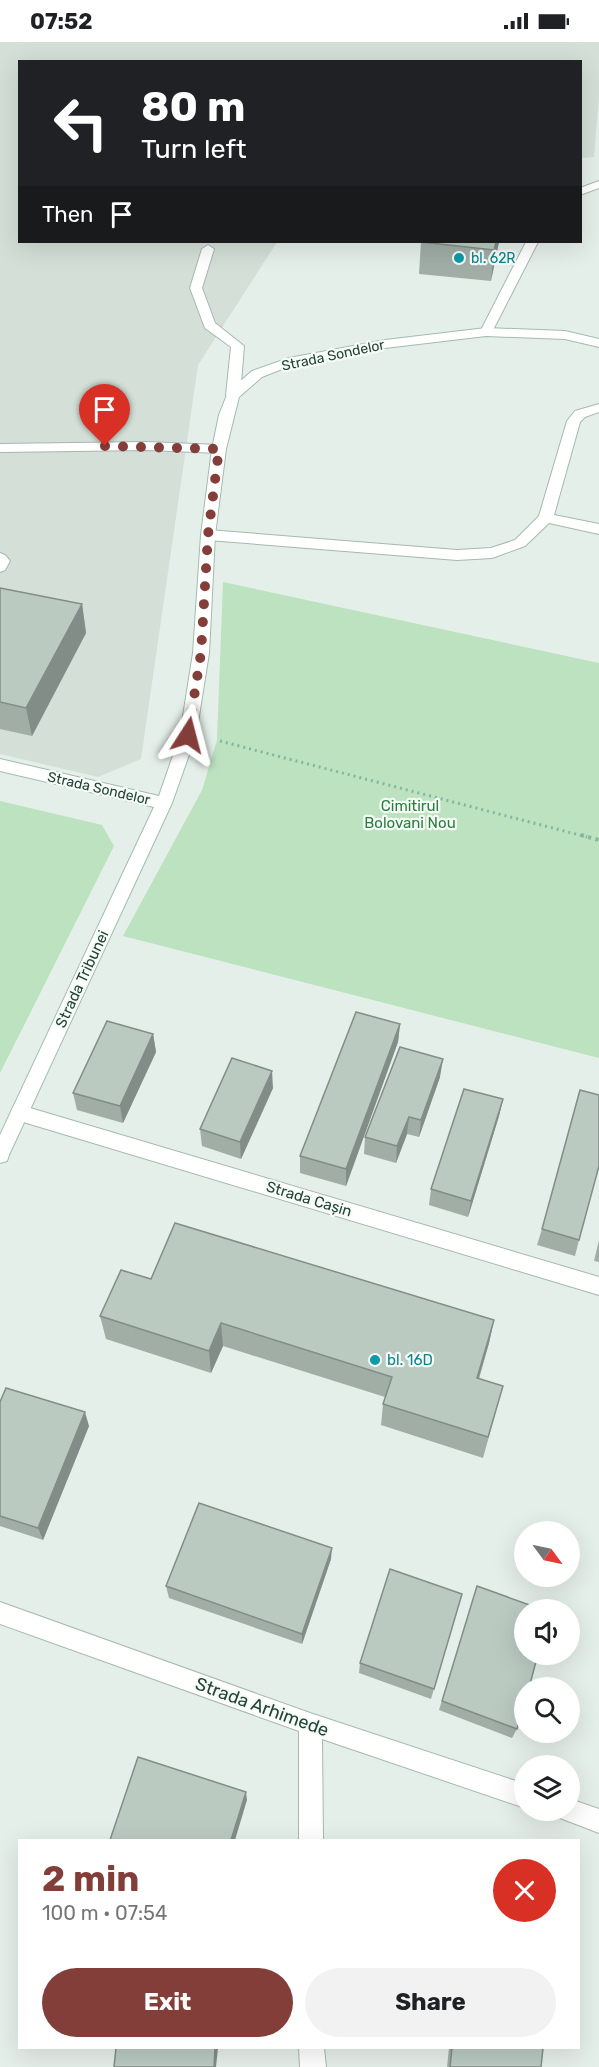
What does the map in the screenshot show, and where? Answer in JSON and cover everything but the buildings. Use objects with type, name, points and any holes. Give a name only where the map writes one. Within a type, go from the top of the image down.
[{"type":"street","points":[[582,191],[599,184]]},
{"type":"street","points":[[486,333],[531,243]]},
{"type":"street","points":[[208,249],[196,288],[209,325],[238,346],[233,395]]},
{"type":"street","name":"Strada Sondelor","points":[[0,765],[164,803],[188,735],[201,653],[208,535],[219,449],[226,415],[233,395],[257,374],[289,362],[385,344],[486,333],[565,335],[599,343]]},
{"type":"street","points":[[208,535],[457,555],[492,553],[520,543],[546,518],[574,421],[580,414],[599,408]]},
{"type":"street","points":[[0,448],[147,446],[219,449]]},
{"type":"street","points":[[546,518],[599,529]]},
{"type":"street","points":[[0,558],[3,561],[0,567]]},
{"type":"street","name":"Strada Tribunei","points":[[0,1155],[164,803]]},
{"type":"street","name":"Strada Cașin","points":[[20,1113],[599,1286]]},
{"type":"street","name":"Strada Arhimede","points":[[0,1613],[310,1724],[514,1792]]},
{"type":"street","points":[[310,1724],[311,1839]]},
{"type":"street","points":[[580,1814],[599,1821]]},
{"type":"street","points":[[312,2049],[313,2067]]},
{"type":"path","points":[[188,735],[217,740],[599,840]]},
{"type":"shaded area","points":[[0,42],[599,42],[599,98],[594,157],[582,158],[582,60],[18,60],[18,243],[276,243],[198,365],[141,759],[98,777],[0,754]]},
{"type":"green space","name":"Cimitirul Bolovani Nou","points":[[223,582],[599,663],[599,1058],[123,936],[202,790],[217,740]]},
{"type":"green space","points":[[0,801],[102,825],[114,846],[0,1073]]},
{"type":"place","name":"bl. 62R","points":[[459,258]]},
{"type":"place","name":"bl. 16D","points":[[375,1360]]},
{"type":"route","points":[[105,446],[219,449],[208,535],[201,653],[188,735]]}]
